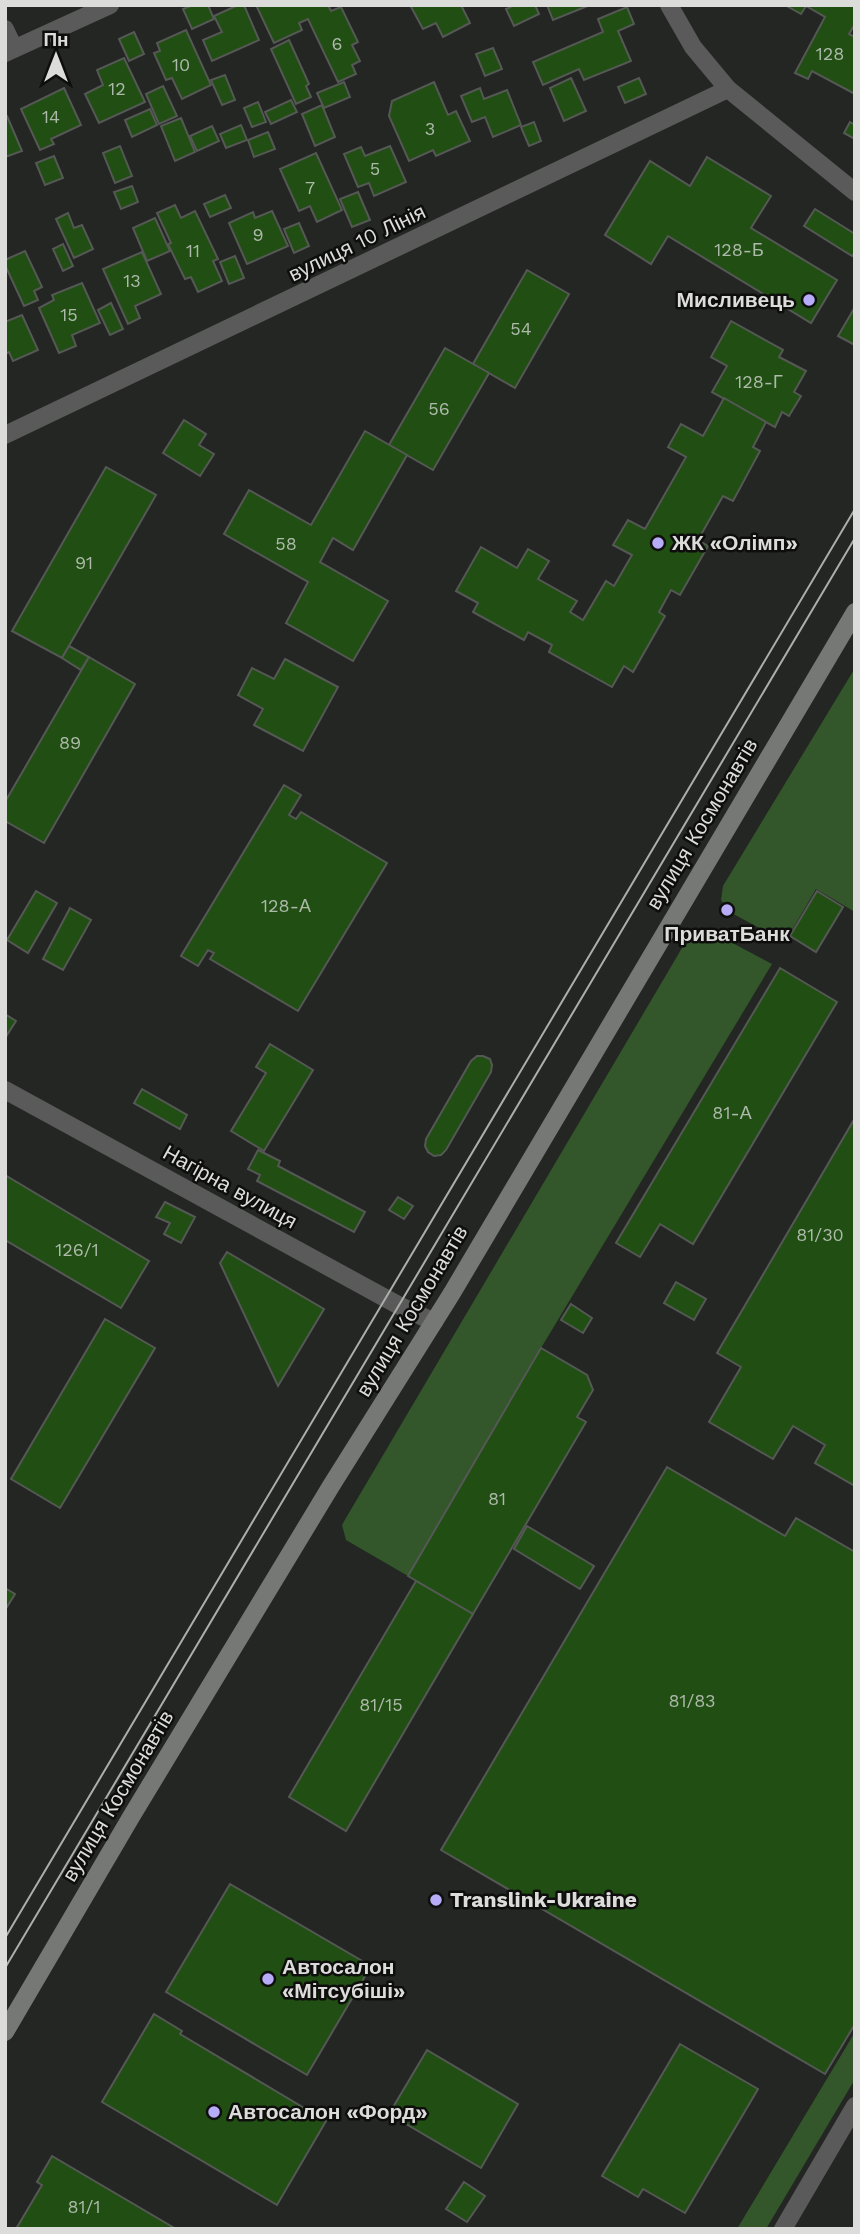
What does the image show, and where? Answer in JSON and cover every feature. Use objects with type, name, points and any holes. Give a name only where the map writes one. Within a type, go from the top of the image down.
[{"type":"main road","name":"вулиця Космонавтів","points":[[5,2032],[131,1817],[331,1486],[434,1322],[855,611]]},
{"type":"street","points":[[5,29],[10,50],[110,5]]},
{"type":"street","points":[[669,5],[693,47],[728,89],[855,192]]},
{"type":"street","name":"вулиця 10 Лінія","points":[[5,435],[728,89]]},
{"type":"street","name":"Нагірна вулиця","points":[[5,1090],[398,1305],[434,1322]]},
{"type":"street","points":[[783,2229],[855,2106]]},
{"type":"green space","points":[[855,668],[855,912],[816,889],[785,942],[728,911],[721,900],[723,886]]},
{"type":"green space","points":[[710,931],[772,964],[541,1348],[408,1576],[346,1540],[342,1525],[682,948],[691,935]]},
{"type":"green space","points":[[855,2032],[855,2079],[766,2229],[737,2229]]},
{"type":"building","points":[[193,5],[208,5],[214,19],[192,29],[183,9]]},
{"type":"building","points":[[244,5],[259,40],[212,61],[203,40],[222,32],[214,16]]},
{"type":"building","points":[[256,5],[328,5],[331,11],[341,7],[358,42],[352,45],[360,61],[352,65],[356,74],[338,82],[308,19],[299,23],[302,30],[274,43]]},
{"type":"building","points":[[410,5],[461,5],[470,23],[443,37],[436,23],[423,29]]},
{"type":"building","points":[[515,5],[535,5],[539,14],[514,26],[506,9]]},
{"type":"building","points":[[547,5],[590,5],[553,20]]},
{"type":"building","points":[[785,5],[855,5],[855,24],[849,34],[855,37],[855,94],[812,71],[808,79],[795,73],[825,17],[806,6],[801,14]]},
{"type":"building","points":[[627,7],[634,24],[618,31],[631,61],[584,80],[579,69],[543,85],[533,62],[603,32],[598,19]]},
{"type":"building","points":[[186,30],[211,85],[182,99],[172,78],[166,80],[154,53],[160,51],[157,43]]},
{"type":"building","points":[[134,32],[144,54],[129,61],[119,39]]},
{"type":"building","points":[[289,40],[309,84],[306,86],[311,97],[296,104],[271,49]]},
{"type":"building","points":[[493,48],[502,69],[485,76],[476,54]]},
{"type":"building","points":[[124,58],[145,102],[99,123],[85,94],[103,85],[97,70]]},
{"type":"building","points":[[225,75],[235,100],[222,105],[211,80]]},
{"type":"building","points":[[571,78],[586,111],[564,121],[550,88]]},
{"type":"building","points":[[639,78],[646,94],[625,103],[618,87]]},
{"type":"building","points":[[344,82],[350,97],[324,108],[317,93]]},
{"type":"building","points":[[434,82],[448,115],[456,111],[470,141],[436,156],[433,150],[409,161],[389,116],[392,101]]},
{"type":"building","points":[[163,86],[177,116],[159,124],[146,94]]},
{"type":"building","points":[[64,88],[81,125],[51,139],[54,144],[40,150],[21,109]]},
{"type":"building","points":[[480,88],[484,99],[507,90],[521,125],[493,137],[485,117],[472,122],[461,96]]},
{"type":"building","points":[[291,100],[297,112],[271,124],[265,112]]},
{"type":"building","points":[[258,102],[266,122],[252,127],[244,108]]},
{"type":"building","points":[[322,105],[335,137],[315,146],[302,114]]},
{"type":"building","points":[[150,109],[157,125],[132,137],[125,120]]},
{"type":"building","points":[[7,116],[22,151],[5,157],[5,117]]},
{"type":"building","points":[[181,118],[195,152],[175,161],[161,126]]},
{"type":"building","points":[[534,122],[541,141],[529,146],[521,127]]},
{"type":"building","points":[[850,122],[855,125],[855,139],[844,133]]},
{"type":"building","points":[[241,125],[247,140],[226,148],[220,134]]},
{"type":"building","points":[[212,126],[219,141],[197,151],[190,136]]},
{"type":"building","points":[[268,132],[275,149],[254,157],[248,140]]},
{"type":"building","points":[[120,146],[132,176],[115,183],[103,153]]},
{"type":"building","points":[[390,146],[406,182],[374,196],[369,183],[358,187],[344,154],[361,147],[365,156]]},
{"type":"building","points":[[316,153],[342,210],[317,222],[310,206],[299,211],[280,169]]},
{"type":"building","points":[[54,156],[63,178],[45,185],[36,163]]},
{"type":"building","points":[[707,157],[771,196],[751,228],[837,280],[811,323],[668,236],[651,264],[605,235],[650,161],[690,186]]},
{"type":"building","points":[[132,186],[138,202],[121,209],[114,192]]},
{"type":"building","points":[[358,192],[370,220],[352,227],[340,199]]},
{"type":"building","points":[[225,195],[231,208],[210,217],[204,204]]},
{"type":"building","points":[[175,205],[181,218],[195,211],[218,259],[213,261],[222,281],[198,292],[191,277],[185,279],[157,213]]},
{"type":"building","points":[[815,209],[855,234],[855,252],[852,256],[804,226]]},
{"type":"building","points":[[272,211],[288,246],[247,264],[229,223],[253,212],[255,218]]},
{"type":"building","points":[[68,213],[74,228],[82,225],[93,249],[74,258],[56,219]]},
{"type":"building","points":[[155,218],[170,251],[147,261],[133,228]]},
{"type":"building","points":[[299,223],[309,246],[294,253],[284,229]]},
{"type":"building","points":[[63,244],[73,266],[63,271],[53,249]]},
{"type":"building","points":[[25,251],[42,287],[34,291],[38,300],[24,306],[5,260]]},
{"type":"building","points":[[142,252],[161,294],[135,306],[140,318],[128,324],[103,269]]},
{"type":"building","points":[[235,256],[244,278],[229,284],[220,262]]},
{"type":"building","points":[[527,270],[569,294],[515,388],[473,364]]},
{"type":"building","points":[[82,283],[100,323],[72,335],[76,346],[59,353],[39,308],[54,300],[52,295]]},
{"type":"building","points":[[111,303],[123,329],[110,335],[98,310]]},
{"type":"building","points":[[855,307],[855,345],[838,336]]},
{"type":"building","points":[[22,315],[38,350],[13,361],[9,352],[5,354],[5,322]]},
{"type":"building","points":[[731,321],[783,350],[779,357],[806,371],[794,392],[801,396],[789,416],[782,412],[775,427],[712,392],[727,366],[711,357]]},
{"type":"building","points":[[445,348],[489,373],[433,470],[389,445]]},
{"type":"building","name":"ЖК «Олімп»","points":[[724,398],[766,422],[753,447],[760,451],[733,501],[723,496],[698,540],[708,546],[680,595],[671,590],[659,612],[665,616],[633,672],[624,666],[612,687],[549,652],[552,645],[528,632],[524,640],[473,612],[478,603],[456,591],[481,547],[517,568],[528,549],[549,561],[538,579],[577,601],[570,612],[583,620],[606,581],[614,586],[632,555],[613,545],[628,520],[645,529],[686,457],[668,447],[681,424],[703,436]]},
{"type":"building","points":[[184,420],[206,434],[199,445],[214,454],[200,476],[163,453]]},
{"type":"building","points":[[365,431],[407,455],[353,550],[333,538],[320,562],[388,601],[353,661],[286,623],[308,582],[224,534],[249,490],[311,525]]},
{"type":"building","points":[[106,467],[156,495],[62,658],[12,631]]},
{"type":"building","points":[[69,646],[89,657],[81,670],[62,658]]},
{"type":"building","points":[[89,657],[135,684],[44,843],[5,821],[5,802]]},
{"type":"building","points":[[285,659],[338,687],[303,751],[254,725],[263,709],[238,695],[252,668],[274,679]]},
{"type":"building","points":[[284,785],[301,795],[289,815],[296,819],[301,812],[387,863],[298,1011],[210,959],[214,953],[208,950],[198,966],[181,956]]},
{"type":"building","points":[[36,891],[57,903],[28,953],[7,940]]},
{"type":"building","points":[[817,891],[843,907],[816,952],[790,936]]},
{"type":"building","points":[[70,908],[91,920],[63,970],[43,959]]},
{"type":"building","points":[[780,968],[837,1002],[693,1244],[660,1224],[640,1257],[616,1243]]},
{"type":"building","points":[[5,1014],[16,1021],[5,1038]]},
{"type":"building","points":[[270,1044],[313,1070],[264,1151],[231,1131],[266,1073],[256,1067]]},
{"type":"building","points":[[477,1056],[490,1059],[491,1072],[446,1150],[441,1155],[434,1156],[425,1146],[426,1139],[471,1061]]},
{"type":"building","points":[[142,1089],[187,1115],[180,1129],[134,1103]]},
{"type":"building","points":[[855,1118],[855,1486],[815,1463],[825,1445],[793,1426],[773,1459],[709,1422],[741,1367],[717,1353]]},
{"type":"building","points":[[258,1150],[280,1161],[278,1166],[365,1212],[354,1232],[257,1181],[260,1175],[248,1169]]},
{"type":"building","points":[[5,1175],[149,1261],[121,1308],[5,1240]]},
{"type":"building","points":[[398,1197],[413,1206],[404,1219],[389,1210]]},
{"type":"building","points":[[165,1202],[195,1217],[181,1243],[164,1234],[170,1223],[156,1217]]},
{"type":"building","points":[[227,1252],[324,1309],[278,1386],[220,1263]]},
{"type":"building","points":[[676,1282],[706,1299],[694,1320],[664,1303]]},
{"type":"building","points":[[571,1304],[592,1318],[583,1333],[561,1320]]},
{"type":"building","points":[[105,1319],[155,1348],[60,1508],[11,1479]]},
{"type":"building","points":[[541,1348],[587,1375],[593,1390],[577,1417],[586,1422],[473,1614],[408,1576]]},
{"type":"building","points":[[667,1467],[785,1536],[796,1518],[855,1552],[855,2024],[825,2074],[441,1850]]},
{"type":"building","points":[[527,1526],[594,1566],[580,1589],[514,1549]]},
{"type":"building","points":[[416,1581],[473,1614],[346,1831],[289,1797]]},
{"type":"building","points":[[5,1588],[15,1594],[5,1610]]},
{"type":"building","name":"Автосалон «Мітсубіші»","points":[[230,1884],[371,1966],[307,2075],[166,1992]]},
{"type":"building","name":"Автосалон «Форд»","points":[[154,2014],[182,2031],[180,2034],[326,2121],[277,2205],[102,2102]]},
{"type":"building","points":[[680,2044],[758,2089],[685,2213],[643,2189],[638,2197],[602,2176]]},
{"type":"building","points":[[427,2050],[518,2104],[481,2168],[389,2114]]},
{"type":"building","points":[[52,2156],[176,2229],[16,2229],[42,2185],[37,2182]]},
{"type":"building","points":[[464,2182],[485,2196],[467,2222],[446,2209]]},
{"type":"tram line","points":[[5,1938],[855,509]]},
{"type":"tram line","points":[[5,1968],[855,538]]},
{"type":"place","name":"Мисливець","points":[[809,300]]},
{"type":"place","name":"ЖК «Олімп»","points":[[658,543]]},
{"type":"place","name":"ПриватБанк","points":[[727,910]]},
{"type":"place","name":"Translink-Ukraine","points":[[436,1900]]},
{"type":"place","name":"Автосалон «Мітсубіші»","points":[[268,1979]]},
{"type":"place","name":"Автосалон «Форд»","points":[[214,2112]]}]
